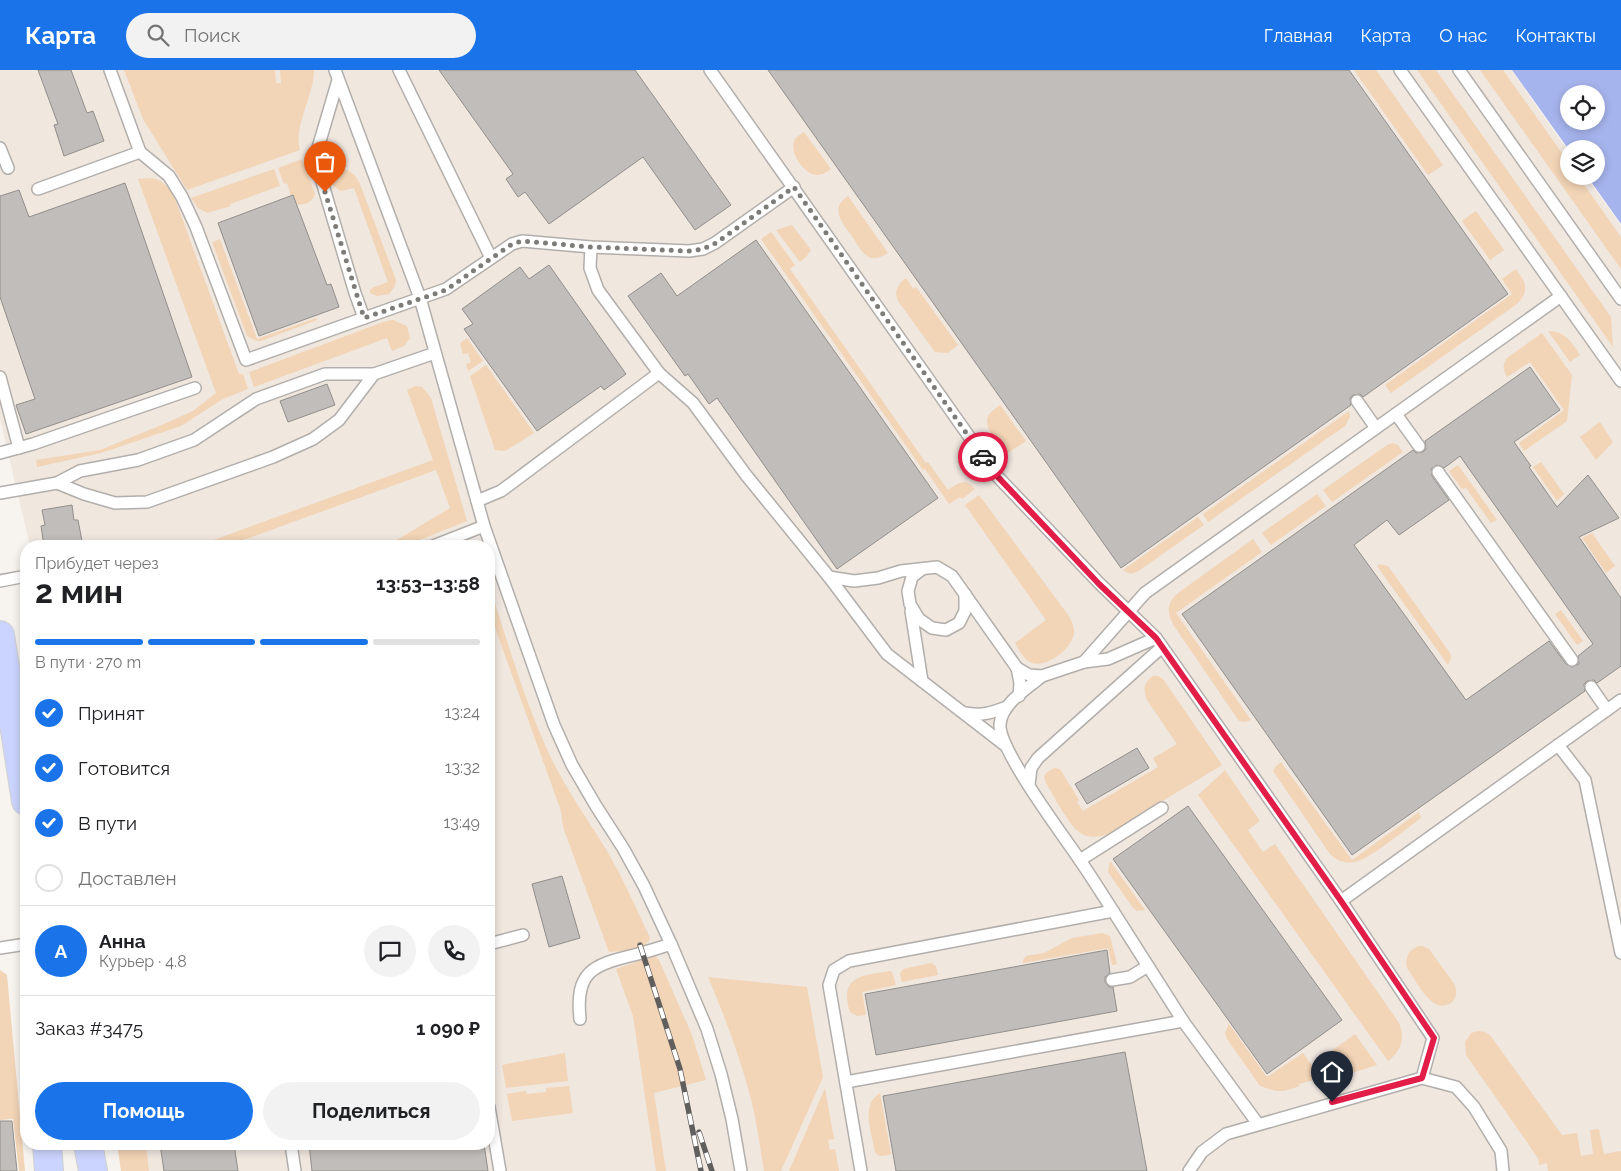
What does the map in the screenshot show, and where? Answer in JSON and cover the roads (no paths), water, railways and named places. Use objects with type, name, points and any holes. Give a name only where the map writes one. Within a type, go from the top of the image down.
[{"type":"main road","points":[[0,635],[13,738],[20,772]]},
{"type":"main road","points":[[47,1150],[49,1171]]},
{"type":"main road","points":[[89,1150],[93,1171]]},
{"type":"lane","points":[[110,70],[140,152],[169,176],[182,197],[196,227],[246,360],[446,290],[512,244],[522,241],[591,247],[689,251],[703,249],[716,243],[794,187]]},
{"type":"lane","points":[[399,70],[491,258]]},
{"type":"lane","points":[[710,70],[997,476],[1099,584],[1159,642],[1341,901],[1434,1038],[1422,1078]]},
{"type":"lane","points":[[1400,70],[1621,381]]},
{"type":"lane","points":[[1459,70],[1621,299]]},
{"type":"lane","points":[[336,75],[315,158],[364,318]]},
{"type":"lane","points":[[336,75],[420,298],[489,540]]},
{"type":"lane","points":[[0,148],[8,168]]},
{"type":"lane","points":[[38,189],[140,152]]},
{"type":"lane","points":[[591,247],[590,268],[598,290],[658,373],[693,403],[746,475],[829,577],[887,654],[1006,746]]},
{"type":"lane","points":[[1084,662],[1145,593],[1561,296]]},
{"type":"lane","points":[[0,493],[57,483],[80,471],[138,460],[194,440],[256,399],[325,374],[374,374],[435,353]]},
{"type":"lane","points":[[477,501],[501,491],[658,373]]},
{"type":"lane","points":[[57,483],[84,494],[115,503],[147,502],[273,457],[313,439],[339,420],[374,374]]},
{"type":"lane","points":[[0,377],[19,448]]},
{"type":"lane","points":[[0,453],[33,444],[195,388]]},
{"type":"lane","points":[[1357,401],[1376,428]]},
{"type":"lane","points":[[1396,414],[1418,446]]},
{"type":"lane","points":[[1438,472],[1572,660]]},
{"type":"lane","points":[[448,540],[484,526]]},
{"type":"lane","points":[[495,557],[554,725],[572,765],[644,886],[671,944],[706,1029],[721,1074],[732,1119],[741,1171]]},
{"type":"lane","points":[[829,577],[854,581],[878,578],[901,572],[936,568],[952,576],[1017,668],[1020,683],[1019,696]]},
{"type":"lane","points":[[921,570],[912,577],[908,591],[922,681]]},
{"type":"lane","points":[[0,581],[20,577]]},
{"type":"lane","points":[[910,604],[919,619],[932,628],[946,630],[959,623],[965,611],[965,594]]},
{"type":"lane","points":[[1159,642],[1108,659],[1084,662],[1042,676],[1007,707],[1002,716],[1001,733],[1006,746],[1029,784],[1183,1021],[1258,1124]]},
{"type":"lane","points":[[1029,784],[1031,768],[1038,758],[1159,642]]},
{"type":"lane","points":[[1017,668],[1030,675],[1042,676]]},
{"type":"lane","points":[[1591,687],[1607,710]]},
{"type":"lane","points":[[1341,901],[1621,700]]},
{"type":"lane","points":[[963,712],[978,715],[992,713],[1007,707]]},
{"type":"lane","points":[[1558,745],[1585,780],[1621,953]]},
{"type":"lane","points":[[1080,860],[1162,808]]},
{"type":"lane","points":[[861,1171],[829,985],[834,970],[849,961],[1113,911]]},
{"type":"lane","points":[[495,942],[523,935]]},
{"type":"lane","points":[[580,1019],[578,1003],[580,988],[590,972],[598,966],[612,961],[671,944]]},
{"type":"lane","points":[[0,948],[20,945]]},
{"type":"lane","points":[[1112,980],[1130,976],[1148,966]]},
{"type":"lane","points":[[846,1082],[1183,1021]]},
{"type":"lane","points":[[1189,1171],[1202,1152],[1226,1134],[1422,1078],[1456,1087],[1474,1107],[1501,1151],[1503,1171]]},
{"type":"lane","points":[[495,1142],[500,1171]]},
{"type":"lane","points":[[292,1150],[296,1171]]},
{"type":"water","points":[[1512,70],[1621,70],[1621,224],[1593,185],[1605,185],[1605,140],[1562,140]]},
{"type":"railway","points":[[640,945],[680,1069],[701,1171]]},
{"type":"railway","points":[[699,1132],[712,1171]]}]
